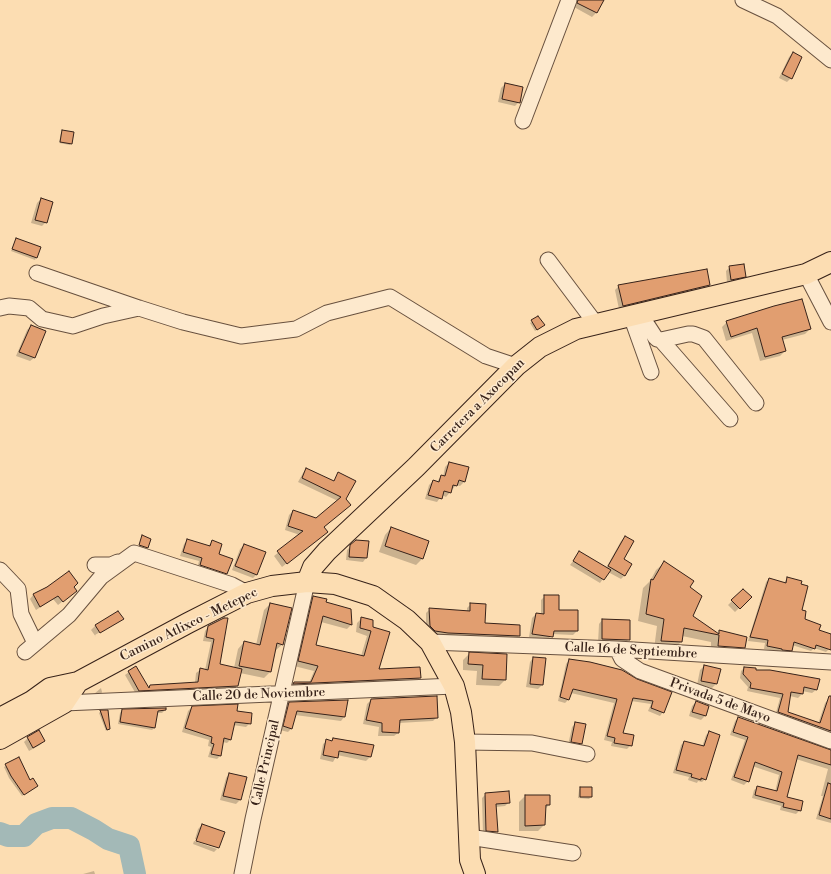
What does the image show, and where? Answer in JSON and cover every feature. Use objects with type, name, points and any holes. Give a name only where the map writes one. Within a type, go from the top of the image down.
[{"type":"main road","name":"Carretera a Axocopan","points":[[307,582],[313,567],[327,550],[416,467],[516,366],[540,347],[576,329],[806,274],[831,262]]},
{"type":"main road","name":"Camino Atlixco - Metepec","points":[[0,718],[32,701],[50,688],[78,682],[247,593],[272,586],[307,582],[335,584],[373,596],[407,620],[430,642],[454,686],[461,712],[465,742],[470,860],[475,874]]},
{"type":"main road","name":"Camino Atlixco - Metepec","points":[[0,739],[64,703],[78,682]]},
{"type":"street","points":[[523,122],[569,0]]},
{"type":"street","points":[[743,0],[777,16],[831,60]]},
{"type":"street","points":[[548,260],[596,324]]},
{"type":"street","points":[[37,273],[183,322],[241,336],[296,329],[327,312],[390,297],[486,356],[516,366]]},
{"type":"street","points":[[806,274],[831,322]]},
{"type":"street","points":[[0,308],[9,306],[28,308],[42,319],[73,326],[103,316],[139,308]]},
{"type":"street","points":[[635,315],[654,337],[661,340],[730,419]]},
{"type":"street","points":[[635,315],[651,372]]},
{"type":"street","points":[[661,340],[688,334],[693,334],[704,338],[756,403]]},
{"type":"street","points":[[0,570],[18,590],[21,614],[30,648],[69,615],[101,577],[130,556]]},
{"type":"street","points":[[95,565],[111,565],[130,556],[232,584],[247,593]]},
{"type":"street","name":"Calle Principal","points":[[242,874],[253,819],[307,582]]},
{"type":"street","name":"Calle 16 de Septiembre","points":[[430,642],[617,649],[831,662]]},
{"type":"street","name":"Privada 5 de Mayo","points":[[617,649],[622,659],[640,671],[831,741]]},
{"type":"street","name":"Calle 20 de Noviembre","points":[[64,703],[454,686]]},
{"type":"street","points":[[50,688],[64,703]]},
{"type":"street","points":[[465,742],[532,743],[587,754]]},
{"type":"street","points":[[469,837],[573,853]]},
{"type":"building","points":[[578,0],[604,0],[597,13],[577,3]]},
{"type":"building","points":[[793,52],[802,57],[792,79],[782,74]]},
{"type":"building","points":[[505,83],[523,87],[520,103],[502,99]]},
{"type":"building","points":[[62,130],[74,132],[72,144],[60,142]]},
{"type":"building","points":[[41,198],[53,202],[47,223],[35,220]]},
{"type":"building","points":[[16,238],[41,247],[37,258],[12,249]]},
{"type":"building","points":[[744,264],[746,277],[731,280],[729,266]]},
{"type":"building","points":[[707,269],[710,285],[623,306],[618,285]]},
{"type":"building","points":[[802,299],[811,329],[782,337],[786,351],[765,357],[757,328],[731,337],[726,321]]},
{"type":"building","points":[[538,316],[545,325],[537,330],[531,320]]},
{"type":"building","points":[[31,325],[46,331],[35,358],[19,352]]},
{"type":"building","points":[[449,462],[469,467],[465,482],[459,480],[457,486],[453,485],[451,493],[444,491],[442,499],[428,495],[433,480],[439,482],[441,475],[445,476]]},
{"type":"building","points":[[306,468],[334,481],[338,472],[356,481],[346,499],[351,505],[324,527],[328,532],[287,564],[277,551],[303,531],[288,526],[293,510],[316,518],[341,497],[302,478]]},
{"type":"building","points":[[391,527],[429,541],[423,559],[385,546]]},
{"type":"building","points":[[142,535],[151,539],[148,548],[139,545]]},
{"type":"building","points":[[625,536],[634,541],[624,559],[632,564],[625,576],[608,566]]},
{"type":"building","points":[[187,539],[210,546],[212,540],[222,544],[219,554],[233,559],[227,574],[200,565],[202,558],[183,552]]},
{"type":"building","points":[[356,540],[369,541],[367,558],[349,557],[350,545]]},
{"type":"building","points":[[244,544],[266,552],[257,575],[235,566]]},
{"type":"building","points":[[579,551],[611,570],[604,580],[573,561]]},
{"type":"building","points":[[664,561],[694,581],[690,587],[702,596],[693,616],[719,634],[719,630],[747,637],[745,648],[718,646],[719,635],[684,628],[682,642],[661,641],[664,619],[646,614],[651,579],[653,580]]},
{"type":"building","points":[[69,571],[78,583],[74,587],[77,591],[63,602],[58,596],[40,607],[33,594],[47,587]]},
{"type":"building","points":[[787,577],[802,581],[801,584],[808,586],[802,610],[806,611],[805,619],[821,625],[819,630],[831,634],[831,650],[816,645],[815,649],[794,642],[792,651],[782,650],[767,646],[768,640],[750,637],[769,578],[786,583]]},
{"type":"building","points":[[743,589],[752,597],[740,609],[731,600]]},
{"type":"building","points":[[544,595],[559,595],[559,610],[578,610],[578,631],[554,631],[553,637],[532,634],[536,613],[544,614]]},
{"type":"building","points":[[313,596],[327,599],[326,602],[351,609],[352,625],[323,616],[316,645],[364,656],[371,631],[360,628],[361,617],[373,620],[373,627],[390,632],[379,669],[420,667],[421,678],[293,684],[294,682],[311,682],[318,666],[298,661]]},
{"type":"building","points":[[270,603],[292,608],[283,645],[277,643],[271,672],[239,666],[244,641],[260,645]]},
{"type":"building","points":[[470,603],[486,604],[485,623],[520,625],[520,636],[448,633],[435,631],[430,626],[429,608],[470,611]]},
{"type":"building","points":[[118,611],[124,619],[100,633],[95,625]]},
{"type":"building","points":[[224,618],[228,618],[220,664],[242,669],[238,686],[139,691],[128,671],[136,666],[149,688],[150,685],[198,682],[200,668],[208,670],[214,639],[206,637],[208,626]]},
{"type":"building","points":[[602,619],[630,620],[630,640],[602,639]]},
{"type":"building","points":[[469,652],[507,654],[506,680],[482,679],[483,665],[468,664]]},
{"type":"building","points":[[533,657],[546,658],[543,685],[530,684]]},
{"type":"building","points":[[569,659],[590,662],[622,670],[637,679],[672,692],[664,713],[651,708],[653,701],[633,698],[623,733],[634,735],[632,746],[614,743],[615,738],[607,736],[617,699],[573,689],[569,700],[560,697]]},
{"type":"building","points":[[704,665],[721,669],[717,684],[701,681]]},
{"type":"building","points":[[744,667],[820,679],[817,690],[804,687],[803,694],[791,692],[788,712],[820,723],[829,696],[831,696],[831,731],[778,712],[783,694],[750,688],[751,683],[743,674]]},
{"type":"building","points":[[437,696],[438,718],[400,720],[399,733],[382,732],[382,723],[366,720],[371,699]]},
{"type":"building","points":[[348,700],[345,717],[297,711],[292,729],[283,726],[289,702]]},
{"type":"building","points":[[696,701],[709,706],[706,716],[692,712]]},
{"type":"building","points":[[238,704],[237,711],[252,713],[251,724],[235,722],[231,740],[224,738],[221,756],[211,754],[214,744],[211,743],[212,737],[185,728],[192,706]]},
{"type":"building","points":[[166,708],[166,710],[158,711],[155,728],[120,722],[122,709]]},
{"type":"building","points":[[100,710],[108,710],[110,729],[107,730]]},
{"type":"building","points":[[738,717],[831,750],[831,765],[798,755],[787,797],[803,801],[801,811],[783,807],[784,803],[755,795],[757,786],[777,791],[782,772],[755,762],[749,782],[734,777],[748,737],[733,732]]},
{"type":"building","points":[[575,722],[586,724],[582,744],[571,742]]},
{"type":"building","points":[[39,730],[45,741],[33,748],[27,737]]},
{"type":"building","points":[[709,731],[720,735],[706,780],[691,777],[692,774],[676,770],[684,741],[704,746]]},
{"type":"building","points":[[333,738],[374,745],[371,757],[339,751],[338,758],[323,755],[326,739],[332,741]]},
{"type":"building","points":[[19,757],[30,780],[33,778],[38,786],[24,795],[5,764]]},
{"type":"building","points":[[229,773],[247,777],[241,800],[223,796]]},
{"type":"building","points":[[828,783],[831,784],[831,819],[819,815]]},
{"type":"building","points":[[580,787],[592,787],[592,797],[580,797]]},
{"type":"building","points":[[509,791],[510,803],[496,804],[498,832],[486,831],[485,793]]},
{"type":"building","points":[[525,795],[550,795],[550,805],[546,805],[545,825],[525,826]]},
{"type":"building","points":[[202,824],[225,832],[219,848],[196,841]]},
{"type":"waterway","points":[[0,833],[8,836],[24,836],[36,824],[52,818],[71,818],[108,839],[129,846],[135,874]]}]
